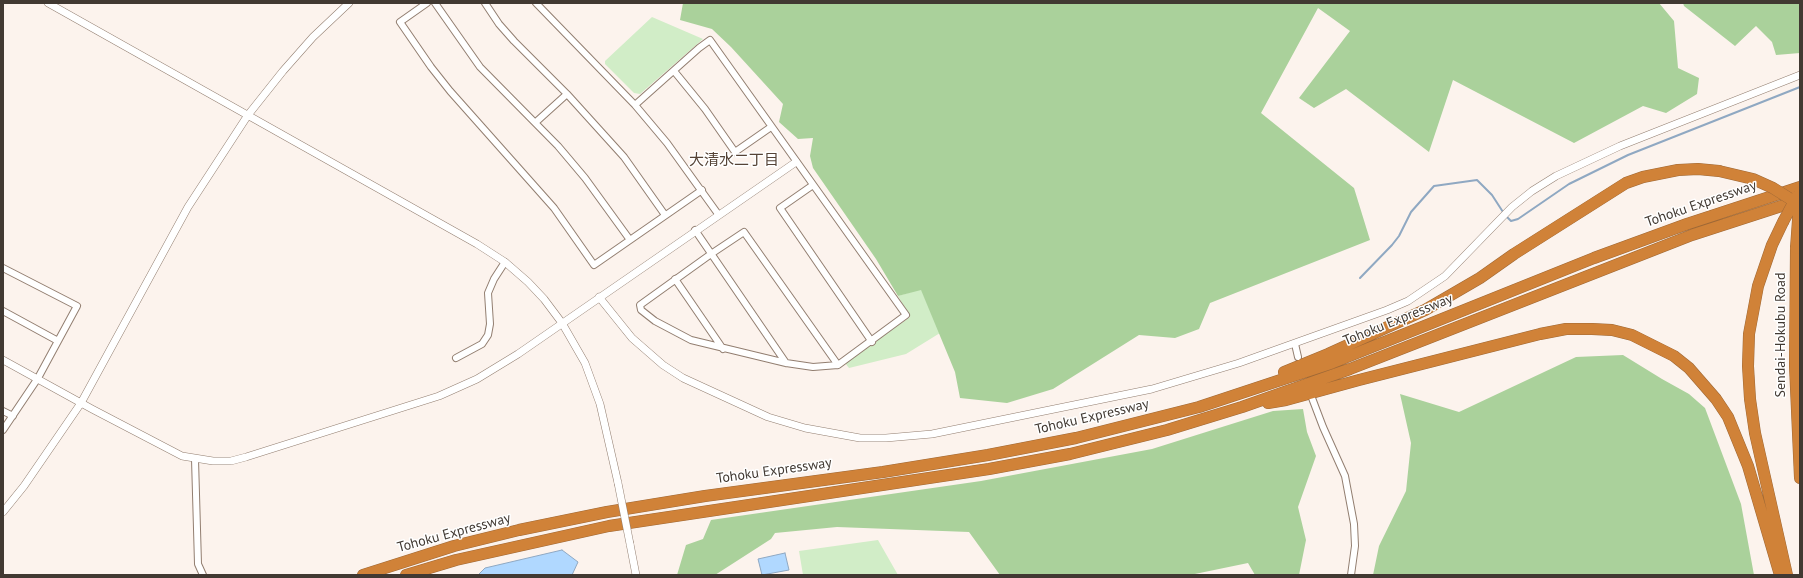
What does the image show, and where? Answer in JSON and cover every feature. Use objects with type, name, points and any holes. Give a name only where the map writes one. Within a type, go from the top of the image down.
[{"type":"highway","points":[[1161,417],[1321,357],[1425,310],[1480,278],[1626,183],[1643,177],[1678,170],[1698,169],[1719,171],[1753,179],[1773,188],[1800,205]]},
{"type":"highway","name":"Tohoku Expressway","points":[[363,575],[454,546],[519,530],[607,512],[705,496],[883,472],[988,455],[1076,438],[1161,417],[1225,399],[1332,363],[1594,258],[1687,224],[1800,187]]},
{"type":"highway","points":[[1787,575],[1755,433],[1750,399],[1748,366],[1750,328],[1758,286],[1783,222],[1800,193]]},
{"type":"highway","name":"Sendai-Hokubu Road","points":[[1800,193],[1796,248],[1795,366],[1800,478]]},
{"type":"highway","name":"Tohoku Expressway","points":[[406,575],[485,553],[609,526],[989,468],[1070,454],[1167,430],[1242,407],[1350,369],[1692,235],[1800,200]]},
{"type":"highway","points":[[1242,407],[1286,400],[1540,334],[1566,330],[1592,329],[1612,330],[1632,335],[1674,356],[1689,368],[1716,399],[1728,417],[1748,466],[1780,575]]},
{"type":"street","points":[[48,3],[477,244],[505,262],[528,282],[544,299],[562,323],[582,357],[594,383],[607,431],[636,575]]},
{"type":"street","points":[[3,512],[24,486],[81,403],[188,207],[248,115],[311,39],[348,3]]},
{"type":"street","points":[[428,3],[400,22],[431,67],[450,91],[554,208],[594,265],[702,190]]},
{"type":"street","points":[[435,3],[480,67],[536,122],[585,178],[630,240]]},
{"type":"street","points":[[485,3],[499,24],[514,41],[567,94],[624,157],[665,215]]},
{"type":"street","points":[[536,3],[635,105],[667,143],[718,214]]},
{"type":"street","points":[[635,105],[710,40],[906,315],[838,366],[813,367],[786,363],[723,349],[691,340],[655,321],[641,310],[640,305],[744,232],[838,366]]},
{"type":"street","points":[[674,71],[705,109],[735,152],[771,127]]},
{"type":"street","points":[[599,297],[620,324],[641,347],[683,378],[775,420],[812,430],[860,438],[886,438],[932,434],[1152,389],[1239,363],[1387,310],[1413,297],[1445,276],[1508,211],[1532,191],[1556,176],[1580,163],[1800,75]]},
{"type":"street","points":[[536,122],[567,94]]},
{"type":"street","points":[[3,360],[172,452],[195,459],[231,461],[439,396],[490,372],[718,214],[796,162]]},
{"type":"street","points":[[813,185],[780,208],[872,342]]},
{"type":"street","points":[[695,230],[786,363]]},
{"type":"street","points":[[456,358],[482,344],[488,334],[490,324],[488,293],[494,279],[505,262]]},
{"type":"street","points":[[3,268],[77,306],[38,378],[3,430]]},
{"type":"street","points":[[675,279],[723,349]]},
{"type":"street","points":[[3,311],[58,341]]},
{"type":"street","points":[[1295,344],[1298,357]]},
{"type":"street","points":[[1312,398],[1345,476],[1354,524],[1355,546],[1351,575]]},
{"type":"street","points":[[3,411],[13,416]]},
{"type":"street","points":[[195,459],[198,564],[203,575]]},
{"type":"green space","points":[[683,3],[1659,3],[1674,21],[1678,68],[1699,78],[1697,94],[1666,113],[1643,106],[1574,143],[1453,80],[1429,152],[1346,89],[1314,108],[1299,98],[1350,31],[1318,8],[1261,113],[1354,188],[1370,240],[1210,303],[1199,329],[1175,338],[1139,335],[1053,389],[1007,403],[960,398],[955,372],[921,290],[898,296],[876,259],[813,168],[810,156],[813,138],[798,139],[779,122],[783,104],[731,47],[712,29],[680,20]]},
{"type":"green space","points":[[1683,3],[1800,3],[1800,53],[1776,55],[1772,42],[1756,26],[1735,46],[1684,6]]},
{"type":"green space","points":[[652,17],[703,39],[640,94],[634,93],[605,64],[605,61]]},
{"type":"green space","points":[[921,289],[940,333],[906,354],[849,368],[845,363],[910,317],[898,296]]},
{"type":"green space","points":[[1623,355],[1689,394],[1705,408],[1741,504],[1754,575],[1373,575],[1379,546],[1406,491],[1411,443],[1400,394],[1459,412],[1576,357]]},
{"type":"green space","points":[[1303,409],[1307,432],[1316,456],[1298,507],[1306,540],[1299,575],[1255,575],[1248,563],[1190,575],[1000,575],[969,532],[837,527],[775,533],[771,539],[715,575],[677,575],[686,545],[703,539],[711,520],[981,481],[1152,449],[1273,411]]},
{"type":"green space","points":[[878,540],[898,575],[803,575],[799,551]]},
{"type":"water","points":[[562,550],[578,562],[572,575],[478,575],[485,568]]},
{"type":"water","points":[[785,553],[789,570],[762,575],[758,559]]},
{"type":"waterway","points":[[1506,216],[1511,221],[1518,219],[1569,184],[1628,155],[1800,87]]},
{"type":"waterway","points":[[1360,278],[1392,245],[1399,236],[1411,212],[1434,186],[1477,180],[1492,195],[1503,212]]},
{"type":"district","name":"大清水二丁目","points":[[734,161]]}]
